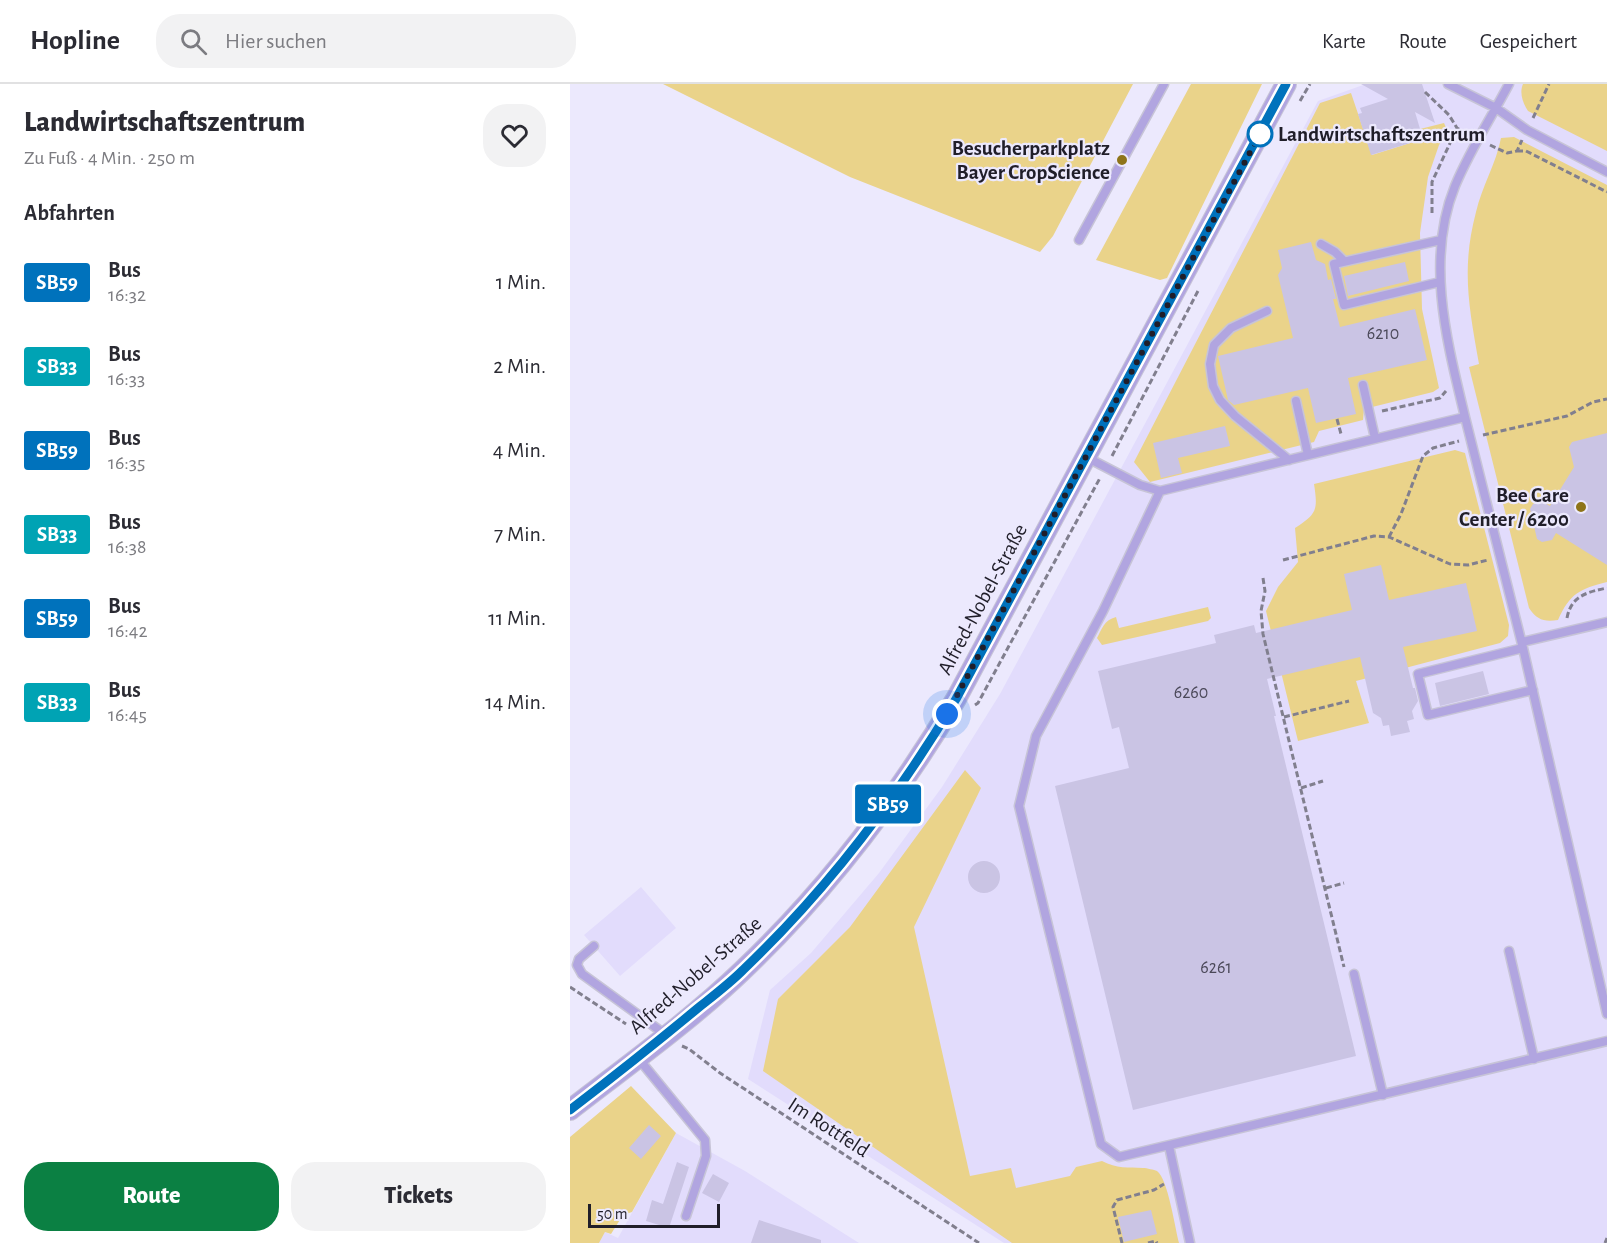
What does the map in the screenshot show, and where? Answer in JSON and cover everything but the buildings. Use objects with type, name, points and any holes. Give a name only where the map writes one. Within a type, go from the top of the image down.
[{"type":"street","name":"Alfred-Nobel-Straße","points":[[570,1110],[664,1037],[742,972],[824,885],[898,791],[956,699],[1286,84]]},
{"type":"lane","points":[[1079,240],[1164,84]]},
{"type":"lane","points":[[1448,84],[1496,108],[1527,130],[1607,172]]},
{"type":"lane","points":[[1509,84],[1471,152],[1455,188],[1440,240],[1440,282],[1453,366],[1469,438],[1533,690],[1607,1014]]},
{"type":"lane","points":[[1440,240],[1334,264],[1344,305],[1440,282]]},
{"type":"lane","points":[[1321,244],[1335,252],[1344,261]]},
{"type":"lane","points":[[1267,311],[1231,328],[1214,345],[1210,364],[1213,386],[1220,400],[1235,416],[1289,460]]},
{"type":"lane","points":[[1363,385],[1376,438]]},
{"type":"lane","points":[[1296,401],[1308,455]]},
{"type":"lane","points":[[1086,457],[1140,485],[1160,491],[1465,417]]},
{"type":"lane","points":[[1160,491],[1103,611],[1036,736],[1019,806],[1101,1144],[1119,1157],[1607,1041]]},
{"type":"lane","points":[[1533,690],[1428,715],[1418,674],[1607,622]]},
{"type":"lane","points":[[594,946],[579,959],[578,965],[582,974],[664,1037]]},
{"type":"lane","points":[[1509,951],[1534,1059]]},
{"type":"lane","points":[[1354,974],[1383,1095]]},
{"type":"lane","points":[[637,1058],[705,1140],[706,1156],[686,1216]]},
{"type":"lane","points":[[1168,1146],[1190,1243]]},
{"type":"path","points":[[1517,151],[1526,151],[1607,192]]},
{"type":"path","points":[[1389,537],[1423,456],[1433,448],[1567,416],[1593,402],[1607,399]]},
{"type":"path","points":[[1283,560],[1374,536],[1389,537],[1450,564],[1468,565],[1500,557]]},
{"type":"path","points":[[1263,578],[1265,591],[1261,611],[1263,634],[1345,969],[1354,974]]},
{"type":"path","points":[[1565,632],[1569,608],[1579,597],[1607,588]]},
{"type":"path","points":[[1284,717],[1349,701]]},
{"type":"path","points":[[1301,788],[1323,781]]},
{"type":"path","points":[[1325,888],[1344,883]]},
{"type":"path","name":"Im Rottfeld","points":[[664,1037],[689,1049],[720,1073],[979,1243]]},
{"type":"path","points":[[1122,1243],[1114,1203],[1117,1200],[1154,1190],[1175,1177]]},
{"type":"path","points":[[1605,1243],[1607,1238]]},
{"type":"path","points":[[1148,1243],[1156,1241],[1156,1243]]},
{"type":"shaded area","points":[[663,84],[1133,84],[1053,236],[1040,252],[850,177]]},
{"type":"shaded area","points":[[1191,84],[1262,84],[1167,278],[1160,280],[1096,260]]},
{"type":"shaded area","points":[[1366,84],[1607,84],[1607,1243],[1004,1243],[748,1079],[770,990],[811,953],[879,873],[942,787],[1000,694],[1318,101]]},
{"type":"shaded area","points":[[1523,84],[1607,84],[1607,151],[1528,111],[1522,98]]},
{"type":"shaded area","points":[[1351,93],[1372,155],[1423,139],[1420,129],[1444,123],[1448,132],[1439,145],[1428,177],[1420,233],[1422,309],[1439,388],[1433,392],[1364,409],[1363,420],[1319,431],[1314,442],[1150,482],[1134,462],[1320,103]]},
{"type":"shaded area","points":[[1514,137],[1607,185],[1607,582],[1577,594],[1567,604],[1558,620],[1553,621],[1538,618],[1529,608],[1469,367],[1479,364],[1468,288],[1471,233],[1501,138]]},
{"type":"shaded area","points":[[1455,450],[1465,453],[1509,625],[1508,636],[1500,643],[1356,681],[1369,723],[1298,741],[1266,611],[1278,587],[1298,562],[1295,528],[1312,515],[1316,506],[1314,484]]},
{"type":"shaded area","points":[[1208,607],[1211,618],[1208,621],[1102,645],[1097,638],[1102,628],[1112,618],[1116,617],[1119,628]]},
{"type":"shaded area","points":[[965,770],[981,788],[914,927],[970,1176],[1011,1168],[1016,1188],[1070,1176],[1076,1167],[1102,1161],[1118,1166],[1157,1171],[1168,1193],[1179,1243],[1012,1243],[763,1071],[778,999],[850,927]]},
{"type":"shaded area","points":[[641,887],[676,928],[620,976],[584,935]]},
{"type":"shaded area","points":[[631,1086],[676,1133],[632,1212],[623,1215],[611,1234],[605,1232],[599,1243],[570,1243],[570,1137]]},
{"type":"shaded area","points":[[676,1133],[745,1171],[859,1243],[599,1243],[605,1232],[618,1238]]},
{"type":"bus line","name":"SB59","points":[[570,1110],[662,1039],[742,972],[824,885],[898,791],[956,699],[1286,84]]},
{"type":"place","name":"Landwirtschaftszentrum","points":[[1260,134]]},
{"type":"place","name":"Besucherparkplatz Bayer CropScience","points":[[1122,160]]},
{"type":"place","name":"Bee Care Center / 6200","points":[[1581,507]]},
{"type":"route","points":[[947,714],[1260,134]]}]
